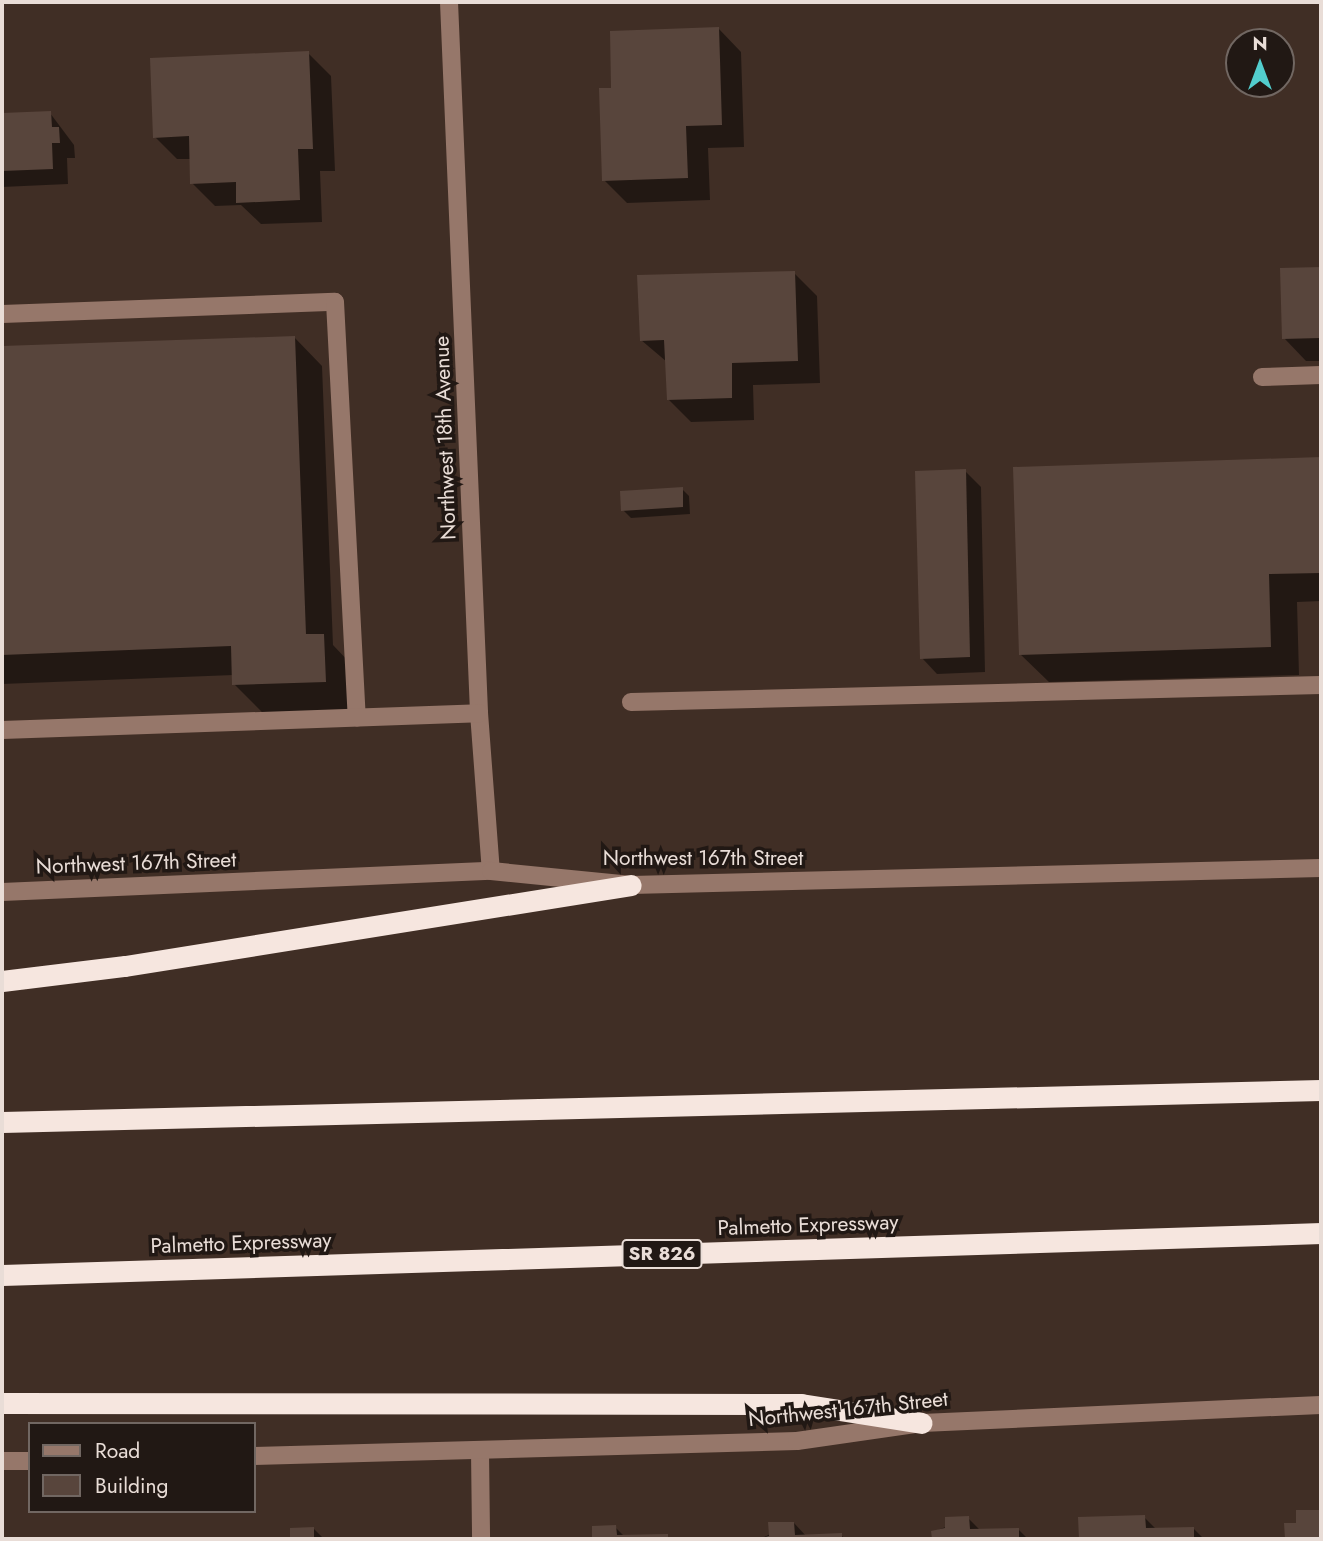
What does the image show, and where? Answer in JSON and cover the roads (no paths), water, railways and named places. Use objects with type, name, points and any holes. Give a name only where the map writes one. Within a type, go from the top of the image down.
[{"type":"highway","points":[[2,982],[125,966],[631,885]]},
{"type":"highway","points":[[2,1122],[1321,1090]]},
{"type":"highway","name":"Palmetto Expressway","points":[[2,1275],[1321,1233]]},
{"type":"highway","points":[[2,1403],[801,1404],[922,1423]]},
{"type":"street","name":"Northwest 18th Avenue","points":[[449,2],[479,713],[491,872]]},
{"type":"street","points":[[2,314],[335,302],[356,717]]},
{"type":"street","points":[[1262,377],[1321,375]]},
{"type":"street","points":[[631,702],[1321,685]]},
{"type":"street","points":[[2,730],[479,713]]},
{"type":"street","name":"Northwest 167th Street","points":[[2,892],[491,872],[631,885],[1321,868]]},
{"type":"street","name":"Northwest 167th Street","points":[[256,1456],[797,1441],[922,1423],[1321,1405]]},
{"type":"street","points":[[480,1451],[481,1539]]},
{"type":"street","points":[[2,1461],[28,1461]]}]
